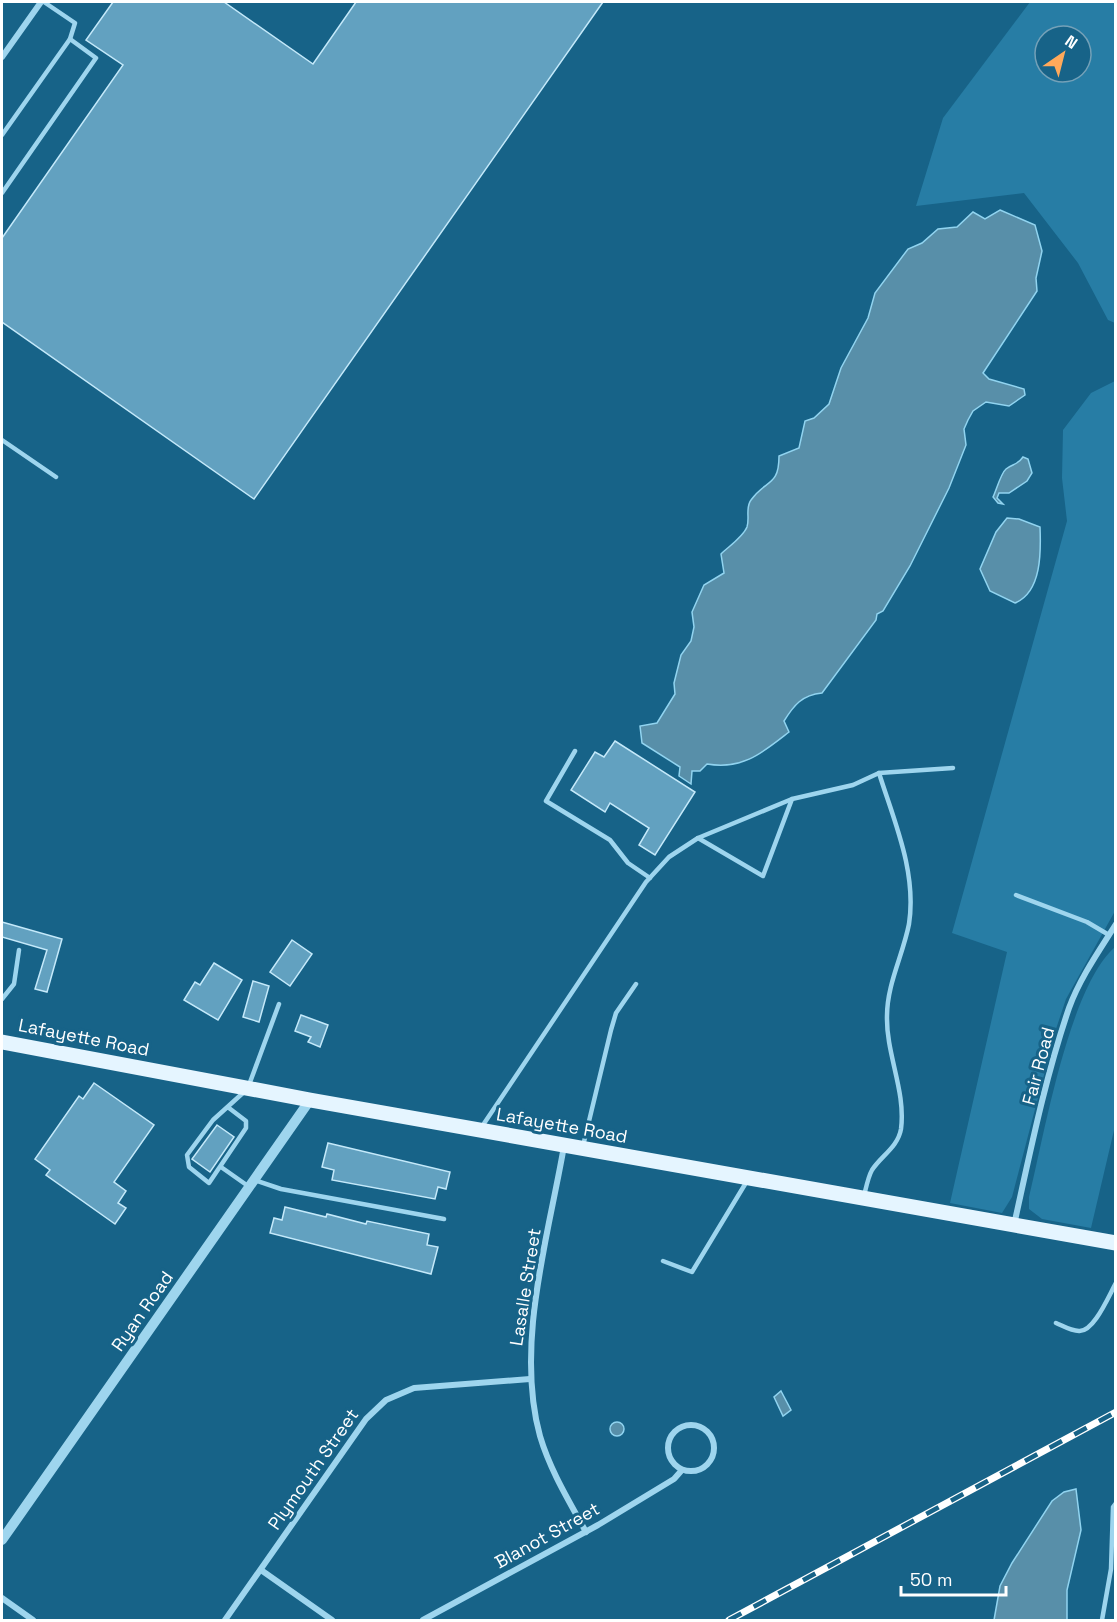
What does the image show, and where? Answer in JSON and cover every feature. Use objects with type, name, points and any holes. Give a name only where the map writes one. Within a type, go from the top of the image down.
[{"type":"main road","name":"Lafayette Road","points":[[2,1042],[564,1146],[1116,1243]]},
{"type":"street","points":[[2,57],[43,2]]},
{"type":"street","name":"Fair Road","points":[[1014,1225],[1054,1059],[1070,1006],[1113,930]]},
{"type":"street","name":"Ryan Road","points":[[2,1540],[310,1100]]},
{"type":"street","name":"Lasalle Street","points":[[564,1146],[531,1328],[530,1379],[534,1411],[550,1465],[586,1532]]},
{"type":"street","name":"Plymouth Street","points":[[225,1620],[366,1419],[386,1400],[414,1388],[530,1379]]},
{"type":"street","name":"Blanot Street","points":[[691,1425],[698,1426],[712,1438],[713,1456],[701,1469],[689,1472],[682,1470],[668,1455],[669,1440],[677,1429],[691,1425]]},
{"type":"street","name":"Blanot Street","points":[[423,1620],[586,1532],[674,1479],[682,1470]]},
{"type":"street","points":[[261,1570],[332,1620]]},
{"type":"street","points":[[2,1598],[33,1620]]},
{"type":"lane","points":[[2,135],[70,39],[75,23],[43,2]]},
{"type":"lane","points":[[2,193],[96,58],[70,39]]},
{"type":"lane","points":[[2,440],[56,477]]},
{"type":"lane","points":[[575,751],[546,801],[610,840],[628,863],[650,878]]},
{"type":"lane","points":[[479,1130],[650,878],[669,857],[699,838],[792,799],[853,785],[879,773],[953,768]]},
{"type":"lane","points":[[863,1198],[871,1171],[892,1148],[901,1131],[900,1098],[886,1018],[889,993],[909,924],[910,887],[906,860],[879,773]]},
{"type":"lane","points":[[699,838],[763,876],[792,799]]},
{"type":"lane","points":[[1016,896],[1113,930]]},
{"type":"lane","points":[[2,999],[14,984],[19,950]]},
{"type":"lane","points":[[583,1149],[616,1013],[636,984]]},
{"type":"lane","points":[[229,1108],[246,1121],[246,1128],[209,1183],[189,1167],[187,1155],[213,1120],[229,1108],[247,1088],[279,1004]]},
{"type":"lane","points":[[221,1167],[252,1183],[444,1220]]},
{"type":"lane","points":[[663,1261],[692,1272],[748,1178]]},
{"type":"lane","points":[[1056,1323],[1077,1332],[1084,1330],[1101,1312],[1116,1283]]},
{"type":"lane","points":[[1102,1620],[1111,1569],[1113,1507],[1116,1503]]},
{"type":"shaded area","points":[[1030,2],[1115,2],[1115,323],[1108,320],[1078,263],[1024,193],[916,206],[943,118]]},
{"type":"shaded area","points":[[1000,210],[1035,225],[1042,251],[1036,278],[1037,291],[983,373],[989,379],[1024,389],[1025,395],[1009,406],[986,402],[973,411],[964,429],[966,445],[949,488],[910,566],[883,611],[877,614],[876,620],[822,693],[809,696],[791,710],[784,721],[789,732],[761,753],[742,762],[707,764],[700,771],[692,771],[691,784],[679,776],[680,767],[642,743],[640,726],[657,723],[675,694],[674,683],[681,655],[691,641],[694,627],[692,612],[704,585],[724,573],[721,554],[745,531],[748,524],[749,503],[774,478],[777,473],[779,456],[799,448],[805,421],[814,418],[829,404],[841,368],[868,318],[875,293],[908,249],[922,243],[938,229],[957,227],[973,212],[985,219]]},
{"type":"shaded area","points":[[1115,381],[1115,911],[1066,999],[1012,1197],[1002,1213],[950,1203],[1007,952],[952,933],[1067,521],[1062,478],[1063,430],[1091,393]]},
{"type":"shaded area","points":[[1023,457],[1028,459],[1032,473],[1027,481],[1009,493],[999,493],[997,498],[1003,504],[998,503],[993,497],[1002,474]]},
{"type":"shaded area","points":[[1007,518],[1019,519],[1040,527],[1040,559],[1035,580],[1024,598],[1015,603],[990,591],[980,569],[996,532]]},
{"type":"shaded area","points":[[1115,947],[1115,1126],[1091,1228],[1042,1219],[1029,1209],[1029,1197],[1060,1064],[1072,1028],[1084,994],[1099,967]]},
{"type":"shaded area","points":[[781,1391],[791,1410],[783,1416],[774,1397]]},
{"type":"shaded area","points":[[614,1422],[620,1422],[624,1429],[620,1436],[614,1436],[610,1432],[610,1426]]},
{"type":"shaded area","points":[[1076,1489],[1081,1530],[1067,1590],[1067,1620],[994,1620],[1000,1586],[1012,1563],[1052,1501],[1064,1492]]},
{"type":"building","points":[[113,2],[224,2],[313,64],[356,2],[603,2],[254,499],[2,322],[2,238],[123,65],[86,40]]},
{"type":"building","points":[[615,741],[695,792],[655,855],[639,845],[649,828],[610,803],[605,812],[571,790],[595,752],[604,757]]},
{"type":"building","points":[[2,922],[62,939],[47,992],[35,989],[47,950],[2,937]]},
{"type":"building","points":[[292,940],[312,954],[290,986],[270,972]]},
{"type":"building","points":[[214,963],[242,980],[218,1020],[184,1000],[195,982],[200,985]]},
{"type":"building","points":[[253,981],[269,986],[259,1022],[243,1017]]},
{"type":"building","points":[[301,1015],[328,1025],[320,1047],[308,1042],[311,1037],[295,1031]]},
{"type":"building","points":[[94,1083],[154,1125],[114,1182],[126,1191],[118,1203],[126,1208],[115,1224],[46,1175],[50,1170],[35,1159],[79,1096],[83,1099]]},
{"type":"building","points":[[217,1125],[234,1137],[210,1172],[192,1159]]},
{"type":"building","points":[[328,1143],[450,1172],[446,1189],[438,1187],[435,1199],[332,1180],[334,1170],[322,1167]]},
{"type":"building","points":[[285,1207],[326,1217],[327,1214],[366,1224],[367,1221],[429,1234],[427,1245],[438,1247],[431,1274],[270,1233],[274,1218],[282,1220]]},
{"type":"railway","points":[[729,1620],[1116,1412]]}]
